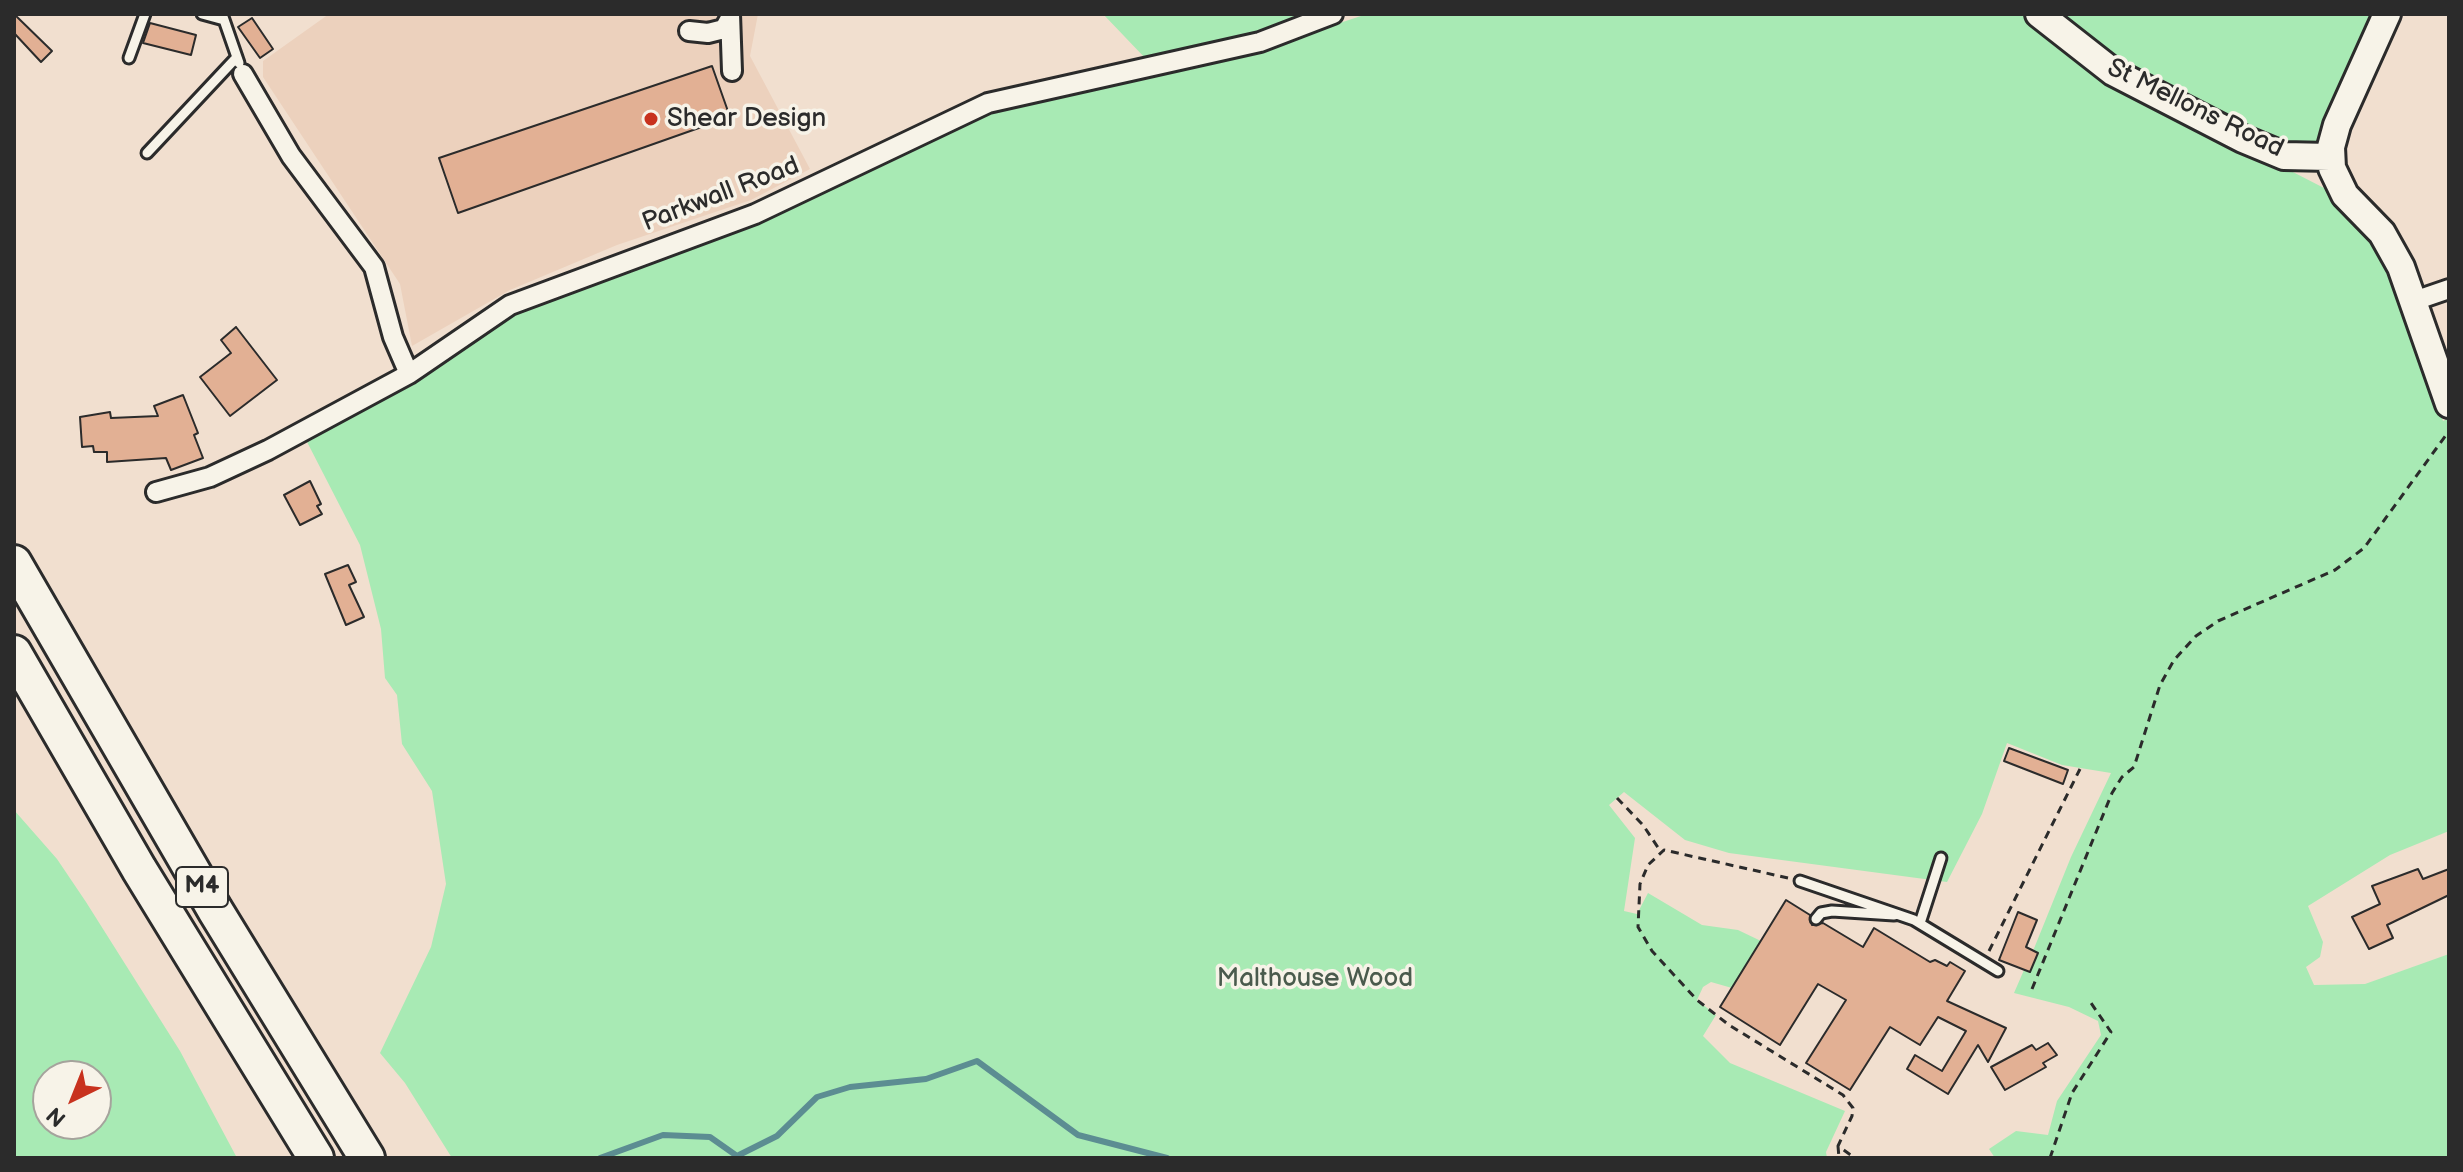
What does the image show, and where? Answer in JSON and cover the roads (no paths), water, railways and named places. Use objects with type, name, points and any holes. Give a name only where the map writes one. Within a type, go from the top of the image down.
[{"type":"highway","points":[[14,554],[42,613]]},
{"type":"highway","name":"M4","points":[[14,563],[215,910],[367,1158]]},
{"type":"highway","name":"M4","points":[[14,653],[139,869],[316,1158]]},
{"type":"main road","name":"St Mellons Road","points":[[2039,14],[2113,72],[2243,139],[2284,156],[2330,157]]},
{"type":"main road","points":[[2387,14],[2337,125],[2330,157],[2345,195],[2382,233],[2401,267],[2449,404]]},
{"type":"street","name":"Parkwall Road","points":[[156,492],[210,477],[265,452],[409,374],[510,305],[755,214],[988,103],[1260,42],[1333,14]]},
{"type":"street","points":[[689,31],[708,33],[724,29],[730,16]]},
{"type":"street","points":[[730,16],[732,71]]},
{"type":"street","points":[[240,65],[291,156],[374,267],[393,337],[409,374]]},
{"type":"street","points":[[2414,301],[2449,289]]},
{"type":"lane","points":[[129,58],[145,14]]},
{"type":"lane","points":[[147,153],[240,65],[223,17],[202,14]]},
{"type":"lane","points":[[1920,923],[1941,858]]},
{"type":"lane","points":[[1800,881],[1905,916],[1998,971]]},
{"type":"lane","points":[[1816,919],[1821,913],[1832,911],[1905,916]]},
{"type":"waterway","points":[[600,1158],[663,1135],[710,1137],[737,1156],[777,1136],[817,1097],[850,1087],[926,1079],[977,1061],[1078,1135],[1167,1158]]},
{"type":"place","name":"Shear Design","points":[[651,119]]},
{"type":"park label","name":"Malthouse Wood","points":[[1315,979]]}]
